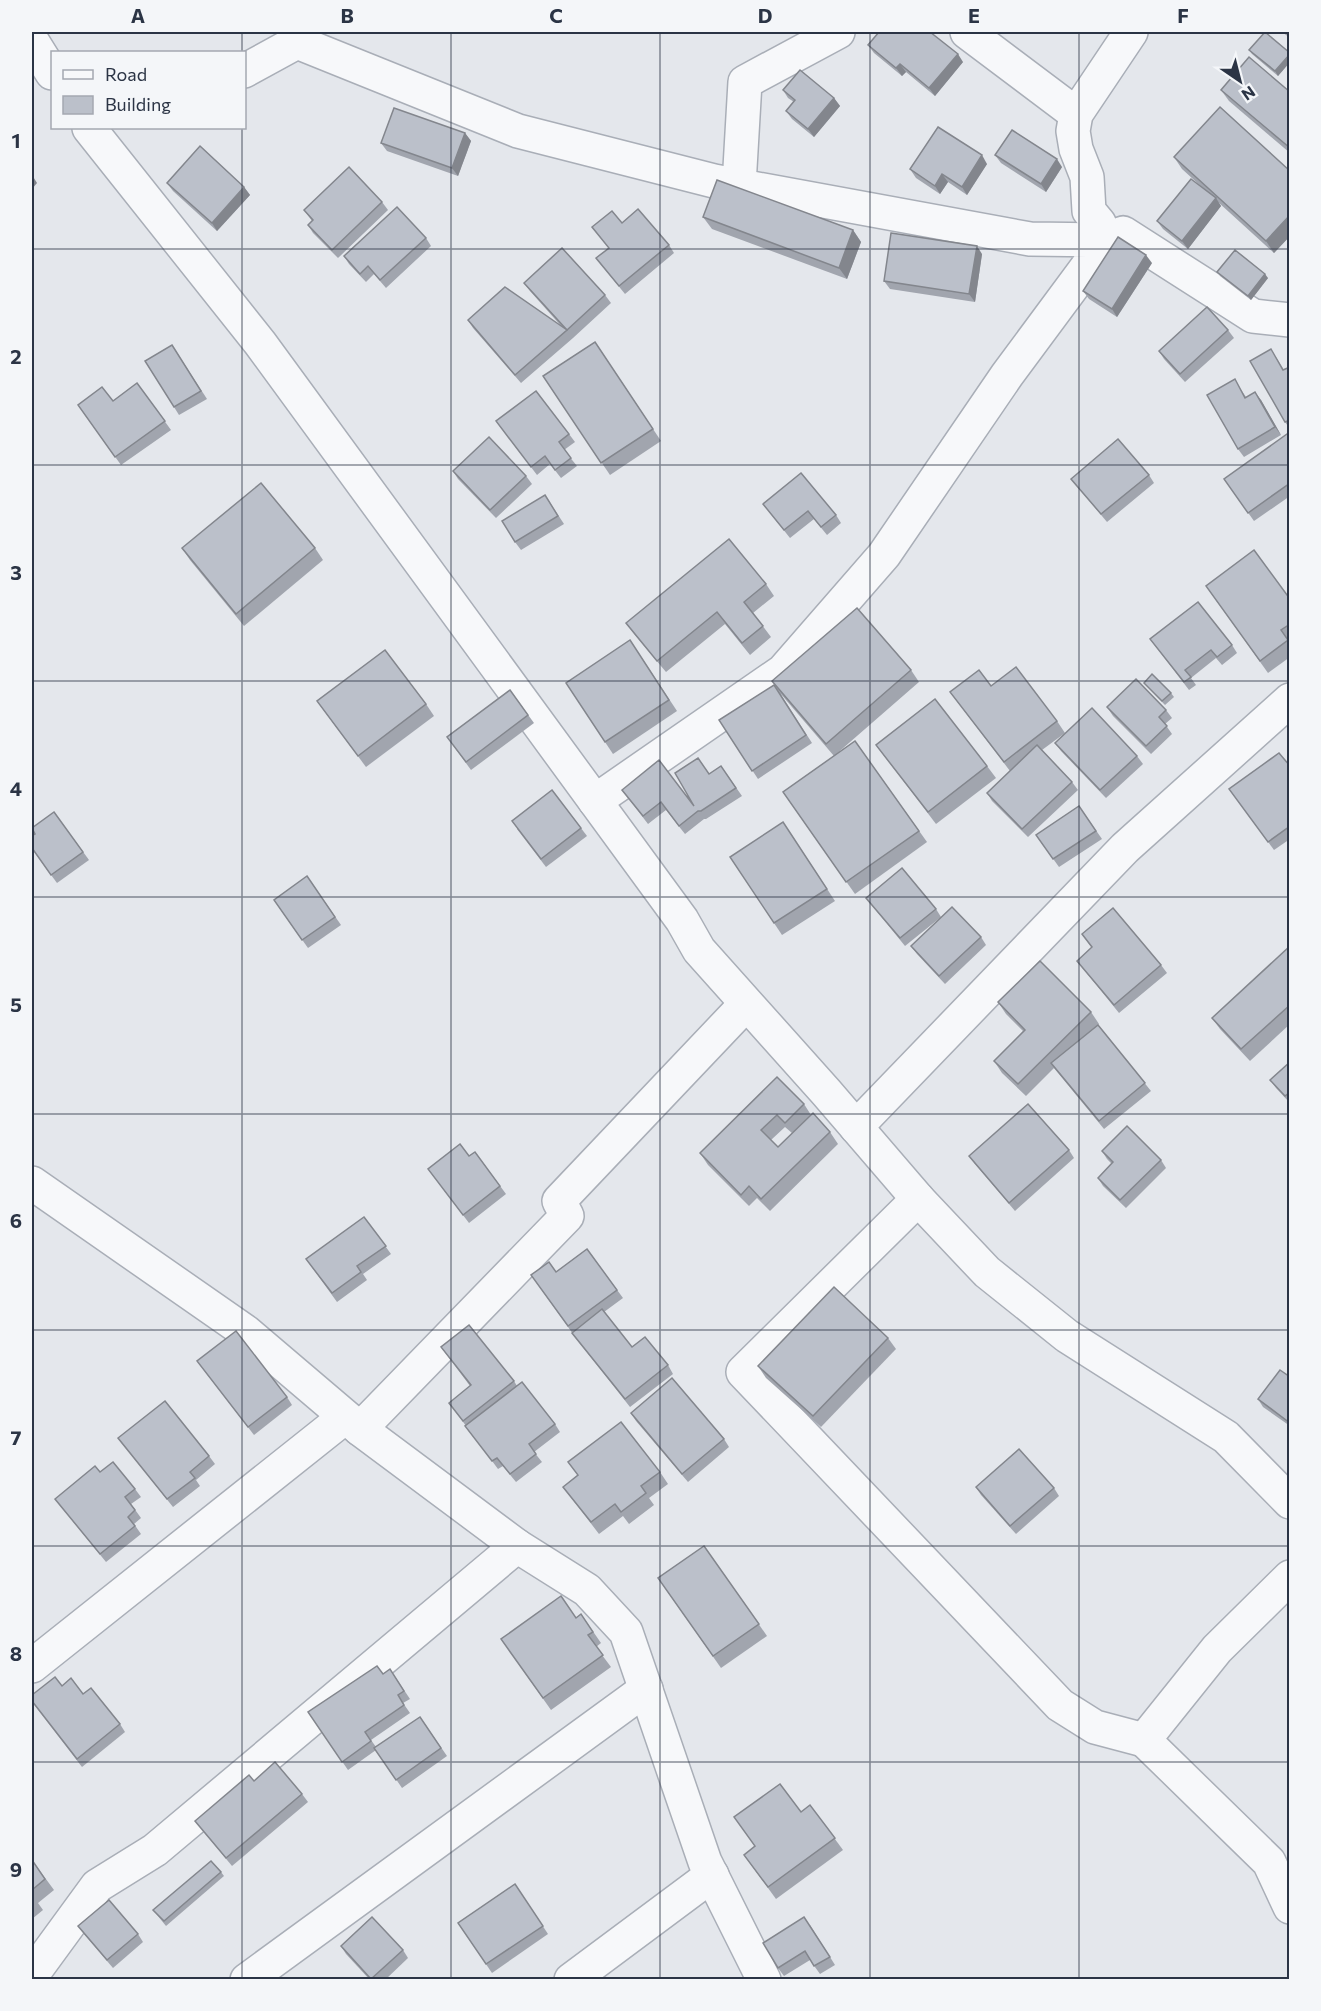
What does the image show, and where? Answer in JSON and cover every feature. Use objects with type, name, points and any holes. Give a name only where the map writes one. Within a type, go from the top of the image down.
[{"type":"street","points":[[739,185],[745,82],[838,32]]},
{"type":"street","points":[[967,32],[1076,114]]},
{"type":"street","points":[[1107,240],[1099,224],[1089,212],[1086,177],[1076,149],[1073,131],[1076,114],[1131,32]]},
{"type":"street","points":[[246,70],[297,42],[518,131],[739,185],[1029,239],[1107,240]]},
{"type":"street","points":[[90,129],[260,343],[682,920],[699,950],[746,1004],[918,1199],[987,1272],[1067,1336],[1226,1437],[1290,1502]]},
{"type":"street","points":[[595,801],[783,671],[884,555],[1007,375],[1107,240],[1123,232],[1253,316],[1290,320]]},
{"type":"street","points":[[856,1127],[1125,848],[1290,700]]},
{"type":"street","points":[[32,1666],[352,1423],[567,1216],[559,1201],[746,1004]]},
{"type":"street","points":[[32,1183],[246,1332],[352,1423],[517,1546],[586,1590],[626,1632],[705,1862],[764,1980]]},
{"type":"street","points":[[918,1199],[743,1372],[1060,1705],[1095,1727],[1144,1740],[1269,1862],[1290,1907]]},
{"type":"street","points":[[32,1975],[97,1886],[155,1850],[517,1546]]},
{"type":"street","points":[[1144,1740],[1217,1649],[1290,1577]]},
{"type":"street","points":[[247,1980],[646,1689]]},
{"type":"street","points":[[571,1980],[712,1875]]},
{"type":"building","points":[[879,32],[930,32],[958,54],[929,88],[900,64],[896,68],[868,45]]},
{"type":"building","points":[[1265,32],[1290,53],[1275,71],[1249,50]]},
{"type":"building","points":[[1249,57],[1290,92],[1290,148],[1221,90]]},
{"type":"building","points":[[800,70],[834,98],[808,129],[786,111],[795,100],[783,90]]},
{"type":"building","points":[[1220,107],[1290,171],[1290,215],[1266,241],[1174,157]]},
{"type":"building","points":[[394,108],[465,133],[452,168],[381,143]]},
{"type":"building","points":[[938,127],[982,155],[962,187],[942,174],[935,186],[910,169]]},
{"type":"building","points":[[1012,130],[1057,159],[1041,184],[995,155]]},
{"type":"building","points":[[200,146],[244,187],[212,223],[167,183]]},
{"type":"building","points":[[349,167],[382,202],[332,250],[308,225],[313,220],[304,210]]},
{"type":"building","points":[[1191,179],[1216,198],[1182,241],[1157,221]]},
{"type":"building","points":[[717,180],[853,230],[839,268],[703,217]]},
{"type":"building","points":[[397,207],[426,238],[380,280],[368,266],[360,274],[344,256]]},
{"type":"building","points":[[638,209],[669,245],[619,286],[596,258],[609,248],[592,227],[612,211],[622,223]]},
{"type":"building","points":[[891,233],[977,246],[969,294],[884,281]]},
{"type":"building","points":[[1118,237],[1146,255],[1112,309],[1083,291]]},
{"type":"building","points":[[562,248],[605,295],[567,330],[524,283]]},
{"type":"building","points":[[1235,250],[1265,274],[1248,296],[1217,272]]},
{"type":"building","points":[[505,287],[567,330],[515,375],[468,320]]},
{"type":"building","points":[[1207,307],[1228,330],[1180,374],[1159,351]]},
{"type":"building","points":[[595,342],[653,429],[601,463],[543,376]]},
{"type":"building","points":[[172,345],[201,391],[174,407],[145,361]]},
{"type":"building","points":[[1271,349],[1283,370],[1290,367],[1290,420],[1285,422],[1250,361]]},
{"type":"building","points":[[1235,379],[1245,398],[1255,392],[1275,427],[1238,449],[1207,395]]},
{"type":"building","points":[[137,383],[165,421],[115,457],[78,405],[102,387],[113,401]]},
{"type":"building","points":[[536,391],[569,434],[559,442],[571,458],[555,470],[545,456],[531,467],[496,421]]},
{"type":"building","points":[[1287,434],[1290,438],[1290,483],[1248,513],[1224,479]]},
{"type":"building","points":[[489,437],[526,476],[490,510],[453,471]]},
{"type":"building","points":[[1118,439],[1149,475],[1101,514],[1071,479]]},
{"type":"building","points":[[801,473],[836,515],[821,527],[808,511],[784,530],[763,504]]},
{"type":"building","points":[[261,483],[315,548],[236,614],[182,548]]},
{"type":"building","points":[[545,495],[558,516],[515,542],[502,521]]},
{"type":"building","points":[[729,539],[766,584],[744,602],[763,626],[742,643],[717,612],[657,661],[626,623]]},
{"type":"building","points":[[1254,550],[1290,599],[1290,624],[1281,630],[1288,640],[1260,661],[1206,586]]},
{"type":"building","points":[[1198,602],[1232,645],[1217,657],[1211,650],[1185,670],[1191,677],[1184,682],[1150,639]]},
{"type":"building","points":[[857,608],[911,670],[826,744],[772,681]]},
{"type":"building","points":[[630,640],[669,700],[605,742],[566,683]]},
{"type":"building","points":[[385,650],[426,704],[358,756],[317,701]]},
{"type":"building","points":[[1016,667],[1057,721],[1004,762],[950,692],[979,670],[991,686]]},
{"type":"building","points":[[1152,674],[1171,693],[1162,701],[1144,683]]},
{"type":"building","points":[[1136,679],[1166,710],[1159,717],[1167,726],[1146,746],[1107,707]]},
{"type":"building","points":[[774,685],[806,735],[752,771],[719,720]]},
{"type":"building","points":[[510,690],[528,715],[466,762],[447,737]]},
{"type":"building","points":[[935,699],[987,766],[928,812],[876,745]]},
{"type":"building","points":[[1092,708],[1137,756],[1100,790],[1055,743]]},
{"type":"building","points":[[855,741],[919,831],[846,882],[783,792]]},
{"type":"building","points":[[1037,745],[1072,782],[1022,829],[987,793]]},
{"type":"building","points":[[1279,753],[1290,766],[1290,826],[1268,842],[1229,789]]},
{"type":"building","points":[[698,758],[709,774],[721,766],[736,788],[698,811],[679,826],[661,802],[643,816],[622,790],[659,760],[694,806],[675,773]]},
{"type":"building","points":[[552,790],[581,828],[541,859],[512,821]]},
{"type":"building","points":[[1079,806],[1096,831],[1053,859],[1036,835]]},
{"type":"building","points":[[54,812],[83,852],[51,875],[32,848],[32,836],[35,834],[32,828]]},
{"type":"building","points":[[783,822],[827,889],[774,923],[730,857]]},
{"type":"building","points":[[902,868],[936,909],[900,938],[866,898]]},
{"type":"building","points":[[307,876],[335,917],[302,940],[274,900]]},
{"type":"building","points":[[952,907],[981,937],[939,976],[911,946]]},
{"type":"building","points":[[1113,908],[1161,965],[1114,1005],[1077,961],[1092,947],[1082,934]]},
{"type":"building","points":[[1290,946],[1290,1005],[1241,1049],[1212,1018]]},
{"type":"building","points":[[1040,961],[1091,1012],[1018,1084],[994,1061],[1025,1030],[998,1002]]},
{"type":"building","points":[[1098,1025],[1145,1083],[1099,1121],[1051,1063]]},
{"type":"building","points":[[1290,1062],[1290,1092],[1285,1096],[1270,1080]]},
{"type":"building","points":[[777,1077],[804,1104],[785,1123],[777,1115],[761,1130],[778,1147],[813,1113],[830,1132],[761,1199],[749,1186],[741,1195],[700,1153]]},
{"type":"building","points":[[1028,1104],[1069,1150],[1009,1203],[969,1156]]},
{"type":"building","points":[[1127,1126],[1161,1160],[1120,1200],[1098,1178],[1113,1162],[1102,1151]]},
{"type":"building","points":[[460,1144],[469,1156],[475,1152],[500,1186],[463,1215],[428,1169]]},
{"type":"building","points":[[364,1217],[386,1246],[357,1266],[361,1272],[332,1293],[306,1259]]},
{"type":"building","points":[[587,1249],[617,1290],[568,1326],[531,1275],[549,1262],[556,1272]]},
{"type":"building","points":[[834,1287],[888,1338],[813,1416],[758,1366]]},
{"type":"building","points":[[602,1309],[632,1347],[645,1337],[668,1365],[625,1399],[572,1333]]},
{"type":"building","points":[[469,1325],[514,1381],[463,1421],[449,1403],[471,1385],[441,1347]]},
{"type":"building","points":[[236,1331],[287,1397],[248,1427],[197,1361]]},
{"type":"building","points":[[1280,1370],[1290,1377],[1290,1423],[1258,1399]]},
{"type":"building","points":[[672,1378],[724,1439],[682,1474],[631,1413]]},
{"type":"building","points":[[522,1382],[555,1424],[529,1444],[536,1454],[510,1474],[497,1458],[492,1461],[465,1426]]},
{"type":"building","points":[[165,1401],[209,1456],[190,1472],[195,1478],[167,1499],[118,1438]]},
{"type":"building","points":[[621,1422],[660,1472],[641,1486],[646,1493],[621,1512],[615,1504],[591,1522],[563,1487],[578,1475],[568,1462]]},
{"type":"building","points":[[1019,1449],[1054,1488],[1010,1526],[976,1487]]},
{"type":"building","points":[[113,1462],[135,1489],[125,1497],[135,1510],[128,1517],[135,1526],[100,1554],[55,1499],[95,1466],[100,1472]]},
{"type":"building","points":[[704,1546],[759,1624],[713,1656],[658,1578]]},
{"type":"building","points":[[561,1596],[576,1618],[581,1614],[593,1632],[588,1635],[603,1655],[543,1698],[501,1639]]},
{"type":"building","points":[[377,1666],[383,1674],[390,1669],[404,1691],[398,1695],[404,1705],[365,1732],[371,1741],[342,1762],[308,1712]]},
{"type":"building","points":[[55,1677],[62,1686],[71,1678],[83,1694],[91,1688],[120,1724],[77,1759],[32,1701],[32,1695]]},
{"type":"building","points":[[420,1717],[441,1748],[396,1780],[374,1748]]},
{"type":"building","points":[[275,1762],[302,1794],[226,1858],[195,1821],[249,1775],[254,1781]]},
{"type":"building","points":[[780,1784],[801,1812],[810,1805],[835,1838],[768,1887],[744,1855],[755,1846],[734,1817]]},
{"type":"building","points":[[32,1860],[45,1879],[32,1890]]},
{"type":"building","points":[[211,1861],[221,1872],[164,1921],[153,1910]]},
{"type":"building","points":[[515,1884],[543,1926],[486,1964],[458,1923]]},
{"type":"building","points":[[109,1900],[138,1934],[107,1960],[78,1926]]},
{"type":"building","points":[[372,1917],[403,1950],[371,1979],[341,1946]]},
{"type":"building","points":[[804,1917],[830,1957],[814,1966],[805,1951],[778,1968],[763,1943]]}]
